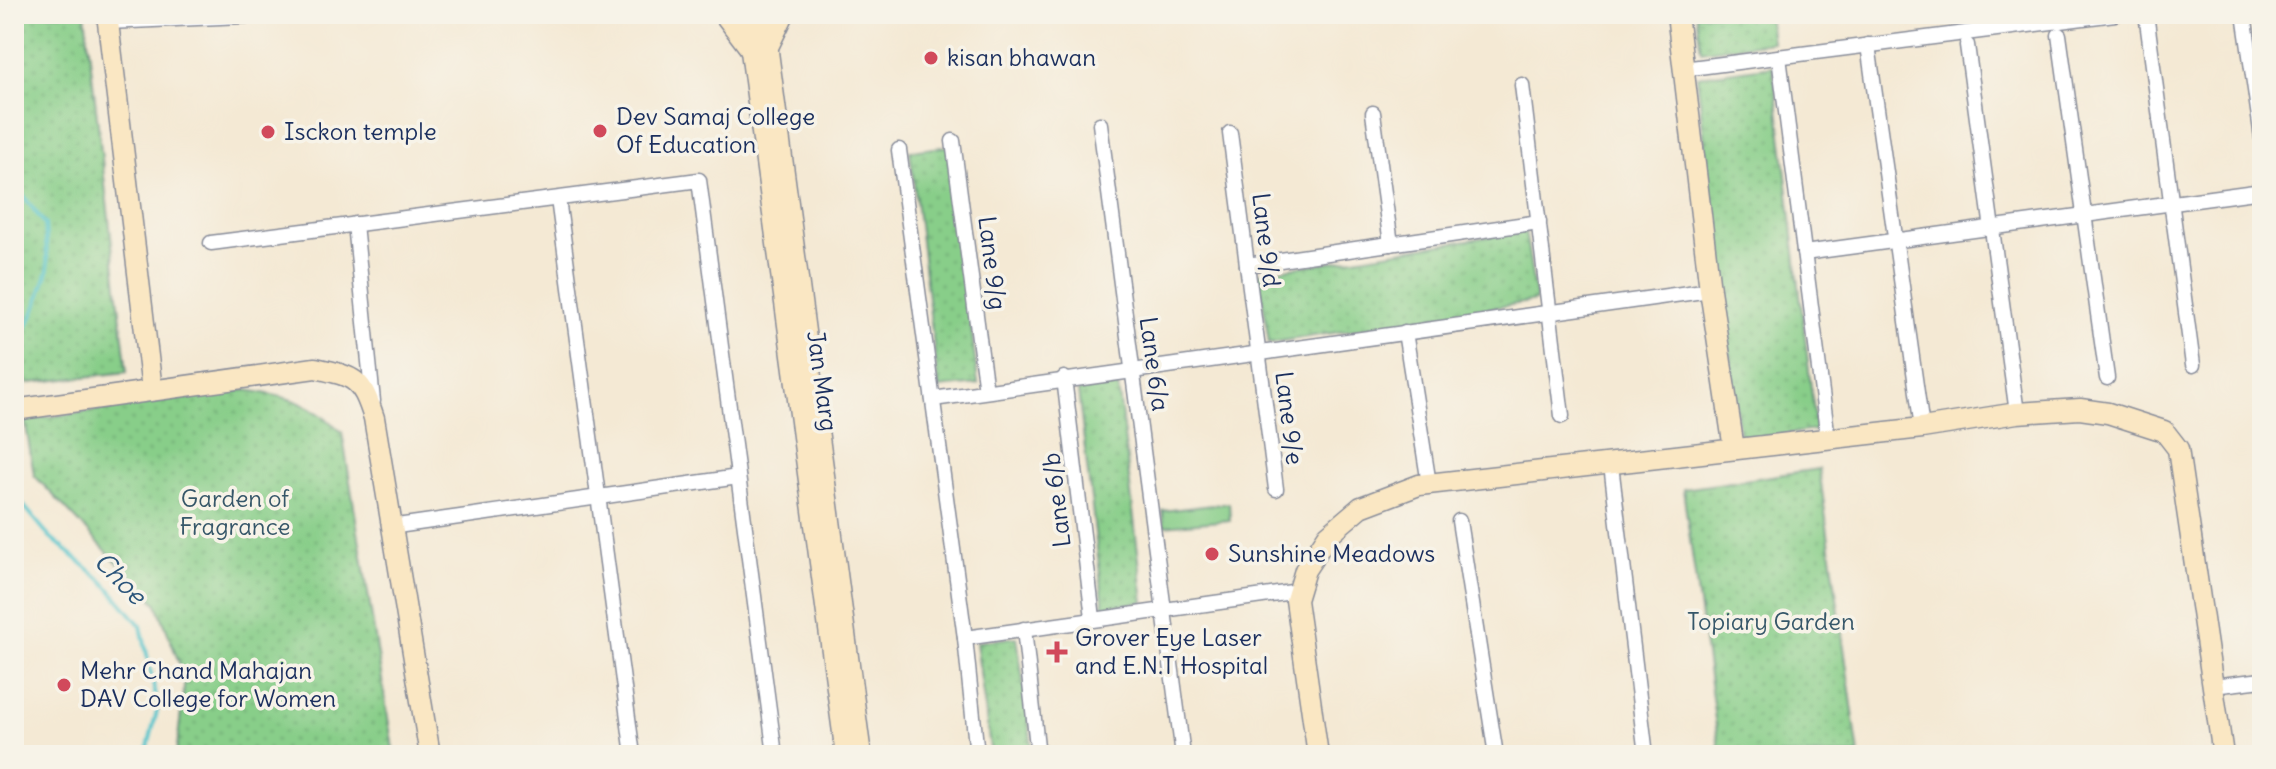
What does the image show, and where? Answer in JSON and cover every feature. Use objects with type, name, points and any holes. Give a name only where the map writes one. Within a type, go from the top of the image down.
[{"type":"street","points":[[152,390],[107,18],[286,14]]},
{"type":"street","points":[[724,14],[759,50],[784,14]]},
{"type":"street","name":"Jan Marg","points":[[746,14],[759,50],[861,755]]},
{"type":"street","name":"Jan Marg","points":[[763,14],[759,50],[846,755]]},
{"type":"street","points":[[1677,14],[1710,290],[1734,449]]},
{"type":"street","points":[[1683,69],[2115,14]]},
{"type":"street","points":[[2244,14],[2262,138]]},
{"type":"street","points":[[2147,21],[2193,365]]},
{"type":"street","points":[[2059,35],[2107,378]]},
{"type":"street","points":[[1868,45],[1922,428]]},
{"type":"street","points":[[1967,45],[2017,413]]},
{"type":"street","points":[[1779,57],[1828,439]]},
{"type":"street","points":[[1522,85],[1562,416]]},
{"type":"street","points":[[1373,113],[1391,244]]},
{"type":"street","name":"Lane 6/a","points":[[1100,124],[1183,755]]},
{"type":"street","name":"Lane 9/d","points":[[1230,133],[1258,353]]},
{"type":"street","name":"Lane 9/g","points":[[953,141],[986,391]]},
{"type":"street","points":[[899,150],[965,638],[977,755]]},
{"type":"street","points":[[211,243],[699,180],[775,755]]},
{"type":"street","points":[[1804,253],[2262,191]]},
{"type":"street","points":[[558,199],[633,755]]},
{"type":"street","points":[[1247,265],[1539,222]]},
{"type":"street","points":[[355,224],[374,418],[430,755]]},
{"type":"street","points":[[933,399],[1064,378],[1710,290]]},
{"type":"street","points":[[1405,332],[1429,484]]},
{"type":"street","name":"Lane 9/e","points":[[1258,353],[1276,489]]},
{"type":"street","points":[[17,409],[315,368],[344,374],[364,387],[374,418]]},
{"type":"street","name":"Lane 6/b","points":[[1064,378],[1093,618]]},
{"type":"street","points":[[1318,755],[1296,600],[1305,570],[1328,535],[1361,507],[1429,484],[1922,428],[2017,413],[2080,409],[2108,413],[2164,431],[2178,449],[2223,755]]},
{"type":"street","points":[[1611,465],[1646,755]]},
{"type":"street","points":[[390,527],[738,477]]},
{"type":"street","points":[[1459,521],[1496,755]]},
{"type":"street","points":[[965,638],[1299,591]]},
{"type":"street","points":[[1024,629],[1038,755]]},
{"type":"street","points":[[2213,686],[2262,680]]},
{"type":"green space","points":[[85,14],[127,372],[14,385],[14,18]]},
{"type":"green space","points":[[1696,14],[1768,14],[1772,42],[1701,51]]},
{"type":"green space","points":[[1773,66],[1816,430],[1740,440],[1697,76]]},
{"type":"green space","points":[[949,146],[978,384],[939,388],[910,151]]},
{"type":"green space","points":[[1525,231],[1536,301],[1269,343],[1259,273]]},
{"type":"green space","points":[[1118,386],[1144,602],[1104,607],[1078,391]]},
{"type":"green space","name":"Garden of Fragrance","points":[[246,390],[298,402],[319,413],[342,432],[394,755],[176,755],[185,679],[157,604],[34,475],[25,420]]},
{"type":"green space","name":"Topiary Garden","points":[[1819,469],[1859,755],[1720,755],[1683,489]]},
{"type":"green space","points":[[1229,503],[1230,520],[1164,526],[1163,511]]},
{"type":"green space","points":[[1017,637],[1033,755],[991,755],[976,642]]},
{"type":"waterway","name":"Choe","points":[[14,184],[45,224],[48,271],[33,315],[14,348]]},
{"type":"waterway","name":"Choe","points":[[14,494],[49,536],[104,582],[141,626],[158,707],[146,755]]},
{"type":"place","name":"kisan bhawan","points":[[931,58]]},
{"type":"place","name":"Dev Samaj College Of Education","points":[[600,131]]},
{"type":"place","name":"Isckon temple","points":[[268,132]]},
{"type":"place","name":"Sunshine Meadows","points":[[1212,554]]},
{"type":"place","name":"Grover Eye Laser and E.N.T Hospital","points":[[1057,652]]},
{"type":"place","name":"Mehr Chand Mahajan DAV College for Women","points":[[64,685]]}]
